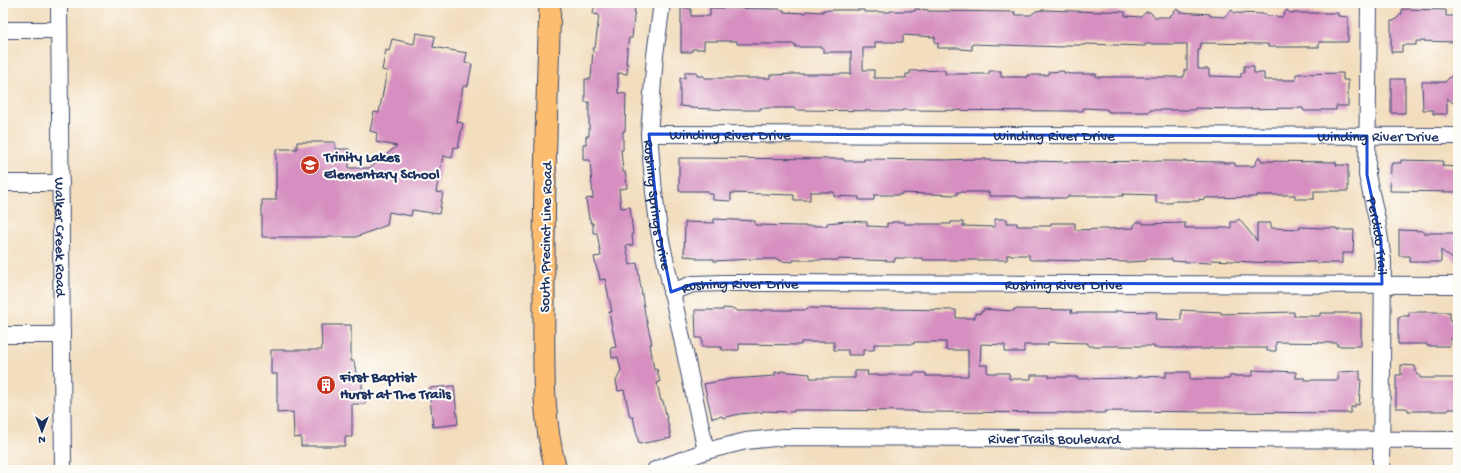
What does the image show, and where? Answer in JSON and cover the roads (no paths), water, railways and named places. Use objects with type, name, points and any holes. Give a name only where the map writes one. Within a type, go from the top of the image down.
[{"type":"main road","name":"South Precinct Line Road","points":[[550,3],[544,273],[544,377],[547,428],[556,470]]},
{"type":"street","name":"Walker Creek Road","points":[[59,3],[63,470]]},
{"type":"street","name":"Rushing Springs Drive","points":[[662,3],[649,134],[659,230],[706,451]]},
{"type":"street","name":"Perdido Trail","points":[[1369,3],[1367,174],[1381,241],[1383,261],[1381,470]]},
{"type":"street","points":[[3,30],[59,30]]},
{"type":"street","name":"Winding River Drive","points":[[649,134],[1458,136]]},
{"type":"street","points":[[3,183],[61,183]]},
{"type":"street","name":"Rushing River Drive","points":[[671,292],[693,284],[724,283],[1458,285]]},
{"type":"street","points":[[3,335],[62,335]]},
{"type":"street","name":"River Trails Boulevard","points":[[656,470],[706,451],[746,441],[784,437],[1458,440]]},
{"type":"place","name":"Trinity Lakes Elementary School","points":[[310,165]]},
{"type":"place","name":"First Baptist Hurst at The Trails","points":[[326,385]]}]
